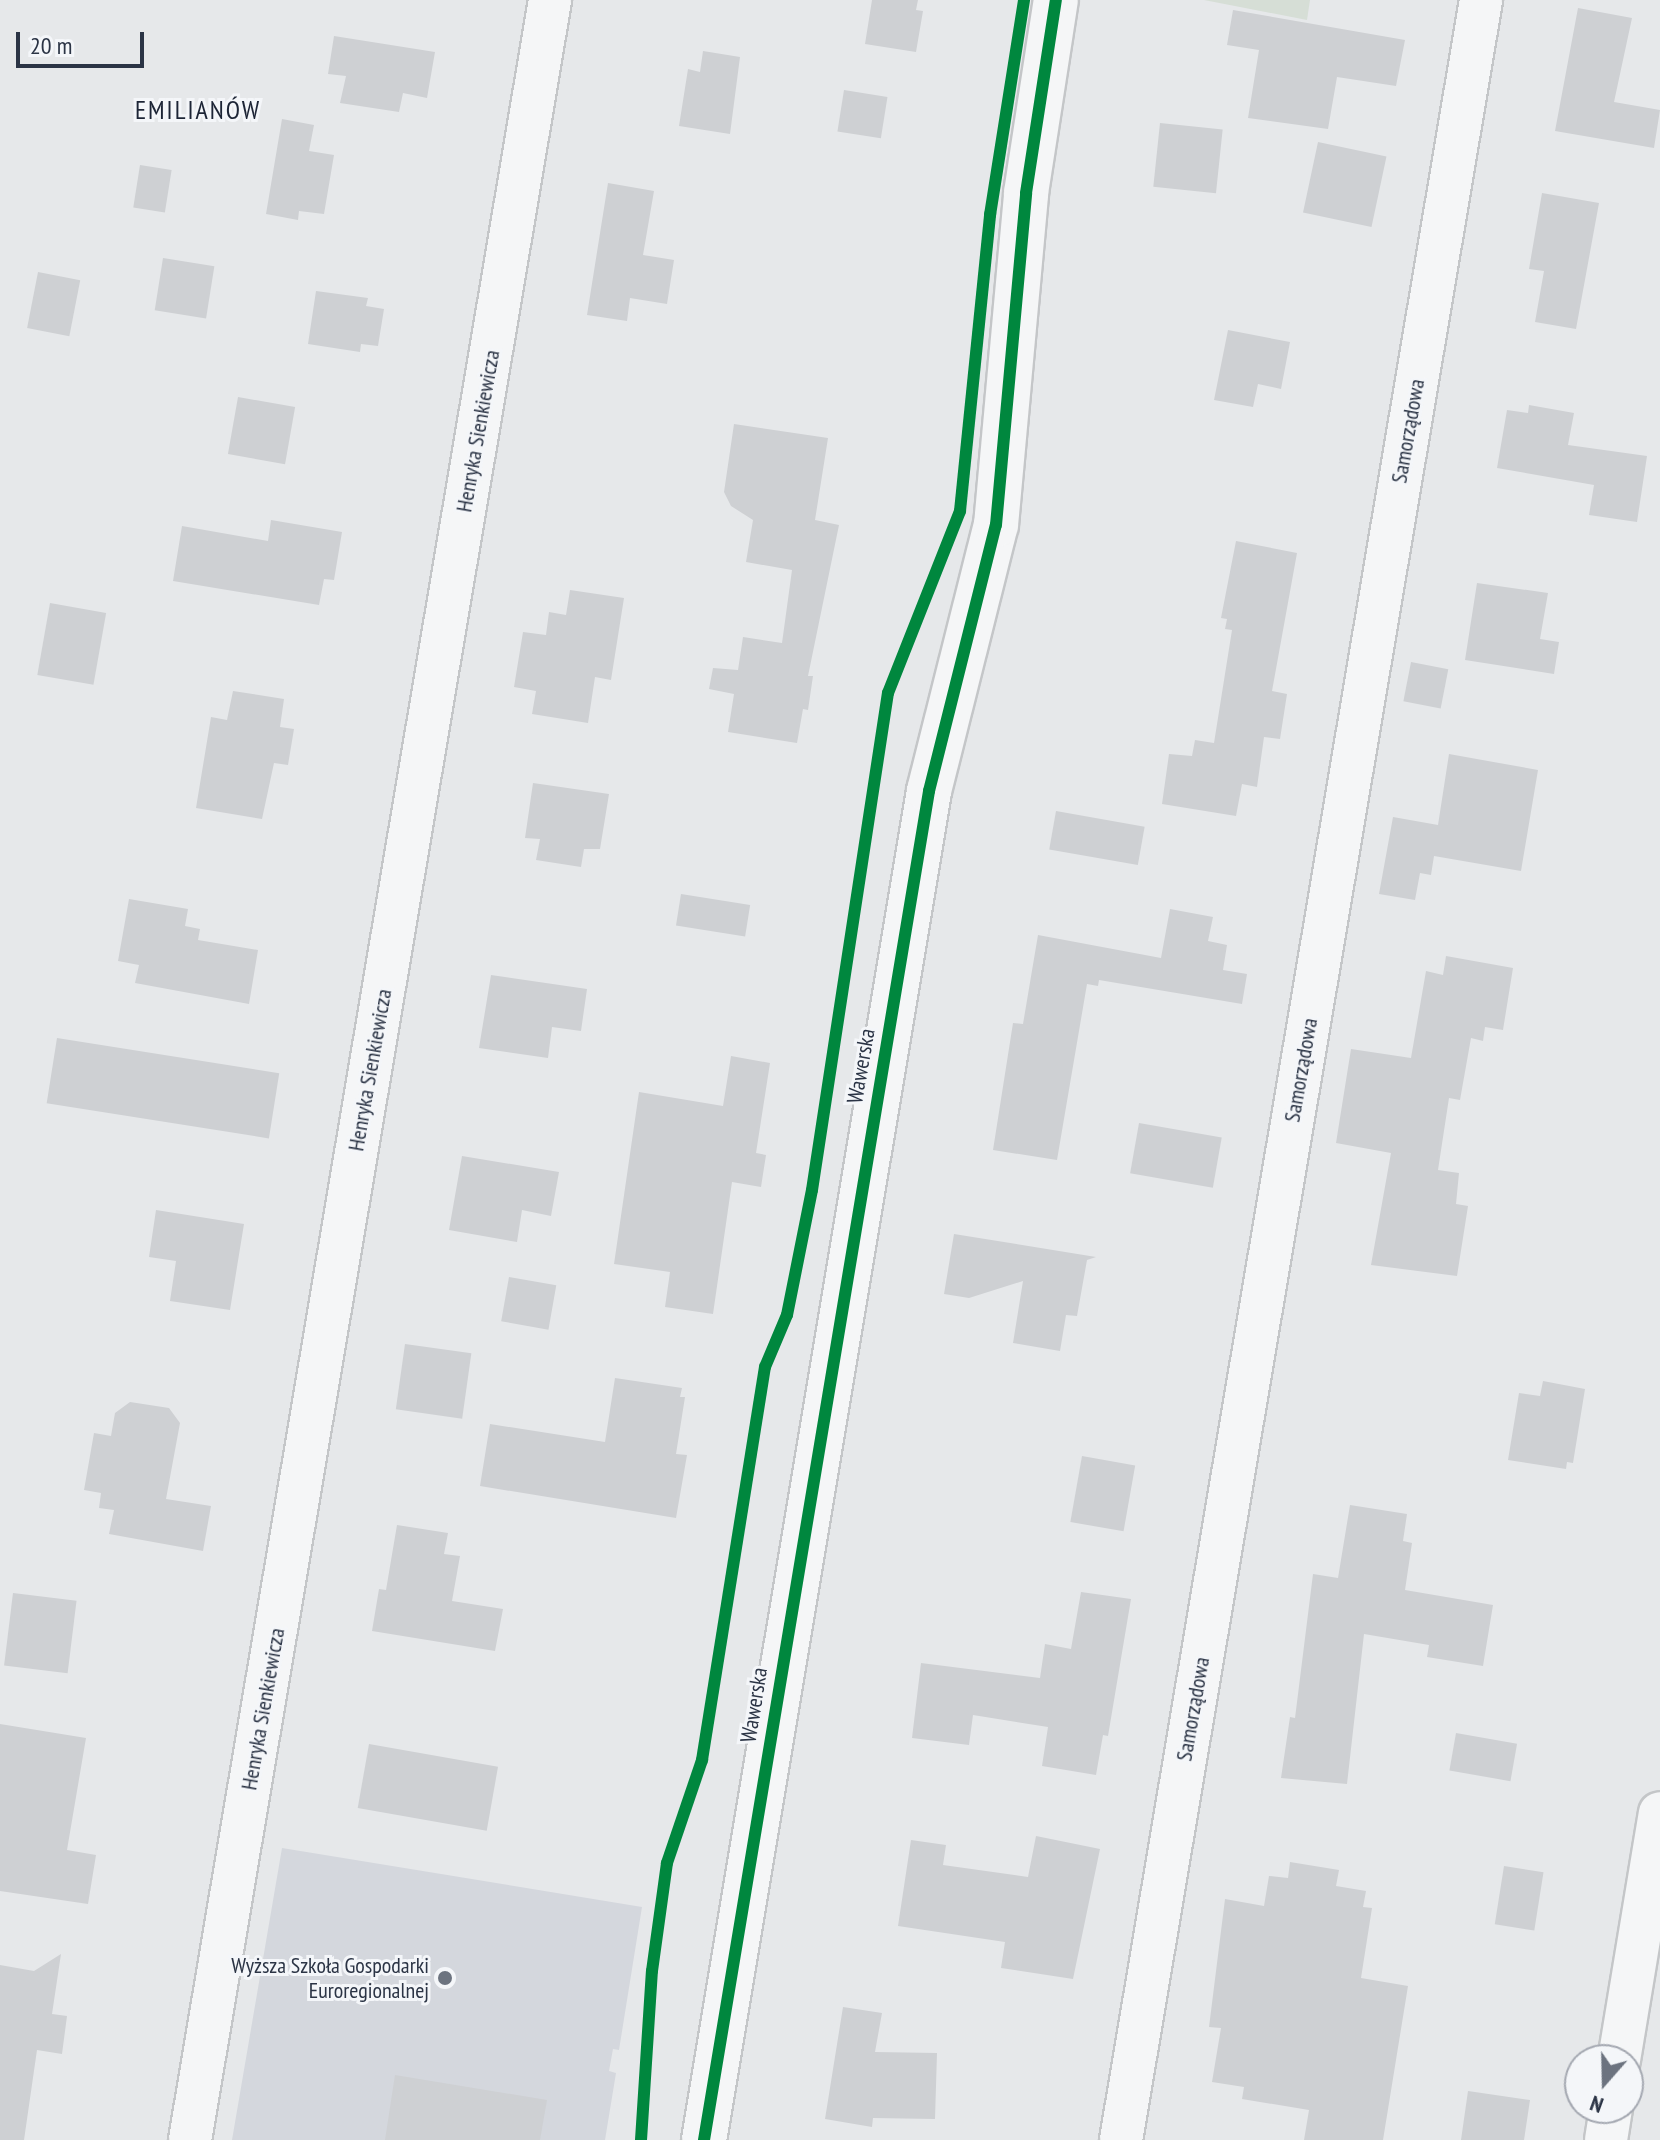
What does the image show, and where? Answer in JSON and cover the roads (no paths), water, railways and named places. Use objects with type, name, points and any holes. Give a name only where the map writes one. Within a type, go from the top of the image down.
[{"type":"street","name":"Henryka Sienkiewicza","points":[[190,2140],[550,0]]},
{"type":"street","name":"Wawerska","points":[[704,2140],[924,820],[996,525],[1026,193],[1056,0]]},
{"type":"street","name":"Samorządowa","points":[[1121,2140],[1481,0]]},
{"type":"street","points":[[1622,2044],[1660,1813]]},
{"type":"place","name":"Wyższa Szkoła Gospodarki Euroregionalnej","points":[[445,1978]]},
{"type":"district","name":"EMILIANÓW","points":[[198,110]]}]
